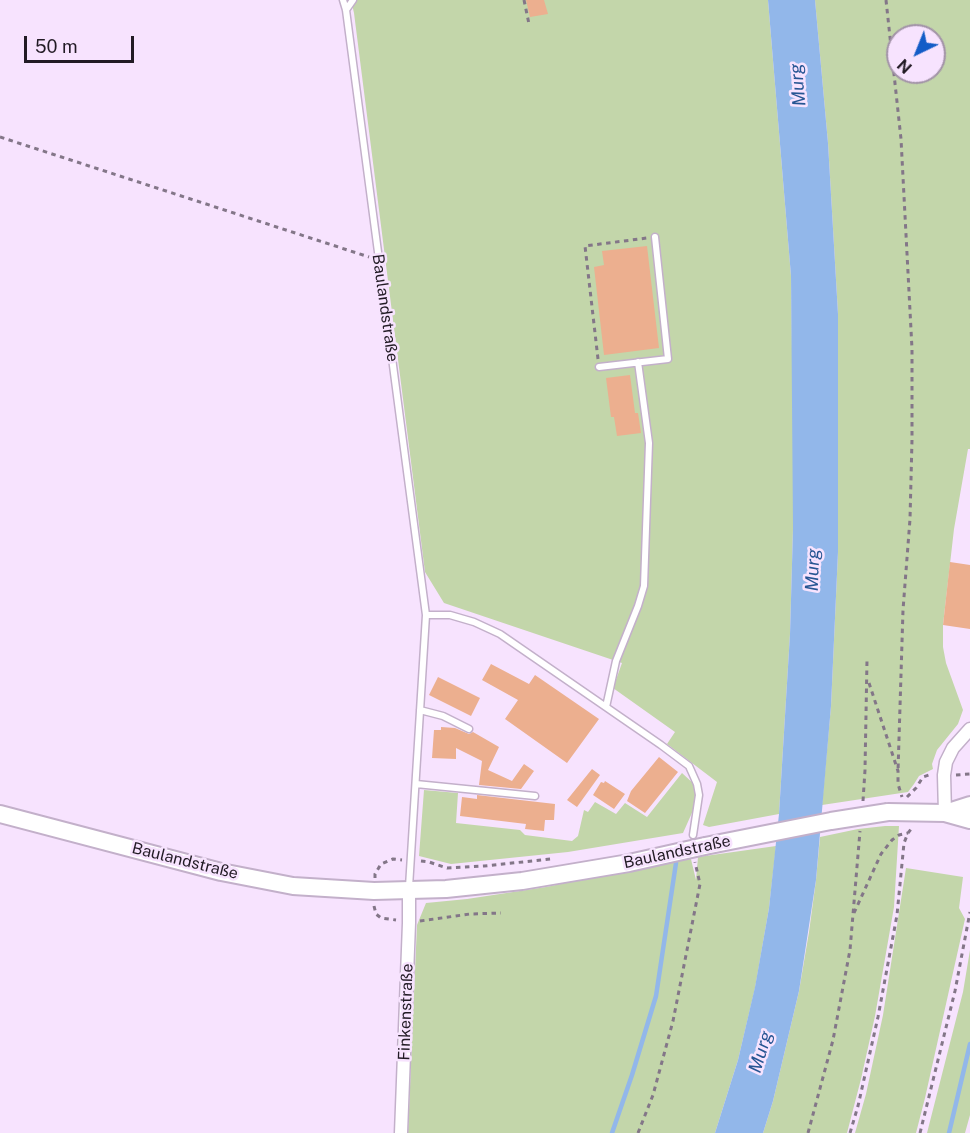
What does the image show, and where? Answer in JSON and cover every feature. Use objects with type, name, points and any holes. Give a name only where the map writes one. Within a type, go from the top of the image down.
[{"type":"street","points":[[945,813],[946,762],[953,748],[970,729]]},
{"type":"street","name":"Baulandstraße","points":[[0,814],[221,872],[293,886],[374,891],[446,889],[522,881],[629,863],[697,843],[831,821],[892,806],[969,816]]},
{"type":"street","name":"Finkenstraße","points":[[401,1133],[409,891]]},
{"type":"lane","name":"Baulandstraße","points":[[344,0],[426,615],[409,891]]},
{"type":"lane","points":[[346,10],[353,0]]},
{"type":"lane","points":[[599,367],[669,359],[655,237]]},
{"type":"lane","points":[[606,706],[616,662],[644,586],[648,443],[638,362]]},
{"type":"lane","points":[[426,615],[450,615],[474,622],[500,634],[689,766],[699,795],[697,843]]},
{"type":"lane","points":[[420,710],[443,716],[469,729]]},
{"type":"lane","points":[[416,784],[535,796]]},
{"type":"path","points":[[524,0],[529,24]]},
{"type":"path","points":[[886,0],[901,139],[912,349],[910,519],[903,610],[898,771],[898,784],[903,798]]},
{"type":"path","points":[[0,137],[378,260]]},
{"type":"path","points":[[599,367],[585,246],[655,237]]},
{"type":"path","points":[[862,803],[865,770],[867,660]]},
{"type":"path","points":[[867,679],[898,771]]},
{"type":"path","points":[[892,806],[913,792],[923,777],[928,774],[944,775]]},
{"type":"path","points":[[850,1133],[878,1017],[897,915],[904,843],[908,833],[917,822]]},
{"type":"path","points":[[808,1133],[833,1040],[850,950],[861,826]]},
{"type":"path","points":[[853,915],[881,854],[892,840],[908,833]]},
{"type":"path","points":[[638,1133],[653,1095],[673,1021],[700,884],[697,843]]},
{"type":"path","points":[[920,1133],[956,991],[970,912]]},
{"type":"path","points":[[409,923],[470,914],[501,913]]},
{"type":"green space","points":[[351,0],[768,0],[791,276],[793,420],[790,634],[779,814],[709,827],[703,825],[717,782],[667,744],[675,732],[613,688],[622,663],[444,603],[425,572]]},
{"type":"green space","points":[[815,0],[970,0],[970,449],[968,449],[954,529],[943,625],[946,663],[963,710],[958,724],[937,750],[932,764],[933,769],[919,776],[908,792],[822,805],[831,706],[838,552],[838,314],[828,143]]},
{"type":"green space","points":[[682,773],[695,785],[695,806],[683,833],[568,852],[451,864],[419,856],[424,790],[458,793],[456,823],[520,830],[525,835],[572,841],[578,836],[584,810],[588,812],[595,802],[616,814],[625,803],[647,817]]},
{"type":"green space","points":[[885,826],[899,826],[894,907],[875,1016],[847,1133],[763,1133],[773,1101],[799,991],[809,932],[820,837]]},
{"type":"green space","points":[[776,846],[769,908],[755,988],[738,1060],[715,1133],[408,1133],[417,925],[426,903],[546,887],[690,855],[696,880],[698,857]]},
{"type":"green space","points":[[906,868],[963,877],[959,908],[965,919],[916,1133],[855,1133],[883,1015]]},
{"type":"green space","points":[[970,950],[970,1115],[965,1133],[927,1133],[963,992]]},
{"type":"water","name":"Murg","points":[[768,0],[815,0],[828,143],[838,314],[838,552],[831,706],[816,880],[799,991],[773,1101],[763,1133],[715,1133],[738,1060],[755,987],[769,908],[779,814],[790,634],[793,529],[791,276]]},
{"type":"building","points":[[526,0],[544,0],[548,14],[530,17]]},
{"type":"building","points":[[647,246],[659,348],[604,355],[594,267],[604,265],[602,251]]},
{"type":"building","points":[[630,375],[635,413],[638,413],[641,433],[617,436],[614,417],[611,417],[606,378]]},
{"type":"building","points":[[950,562],[970,565],[970,629],[943,625]]},
{"type":"building","points":[[491,664],[529,684],[535,675],[599,719],[567,763],[505,719],[518,700],[482,680]]},
{"type":"building","points":[[438,677],[480,698],[471,716],[429,695]]},
{"type":"building","points":[[441,727],[455,728],[469,734],[473,732],[499,747],[488,770],[512,781],[524,764],[534,771],[521,789],[479,785],[482,761],[456,748],[456,759],[432,758],[434,730],[441,730]]},
{"type":"building","points":[[659,757],[678,772],[645,813],[627,801],[631,791]]},
{"type":"building","points":[[592,769],[600,775],[577,807],[567,800]]},
{"type":"building","points":[[605,781],[625,794],[614,809],[593,795],[601,782]]},
{"type":"building","points":[[477,795],[555,804],[554,820],[545,820],[544,831],[525,829],[526,824],[460,816],[462,797],[477,799]]},
{"type":"waterway","points":[[612,1133],[656,996],[676,863]]},
{"type":"waterway","points":[[949,1133],[970,1044]]}]
